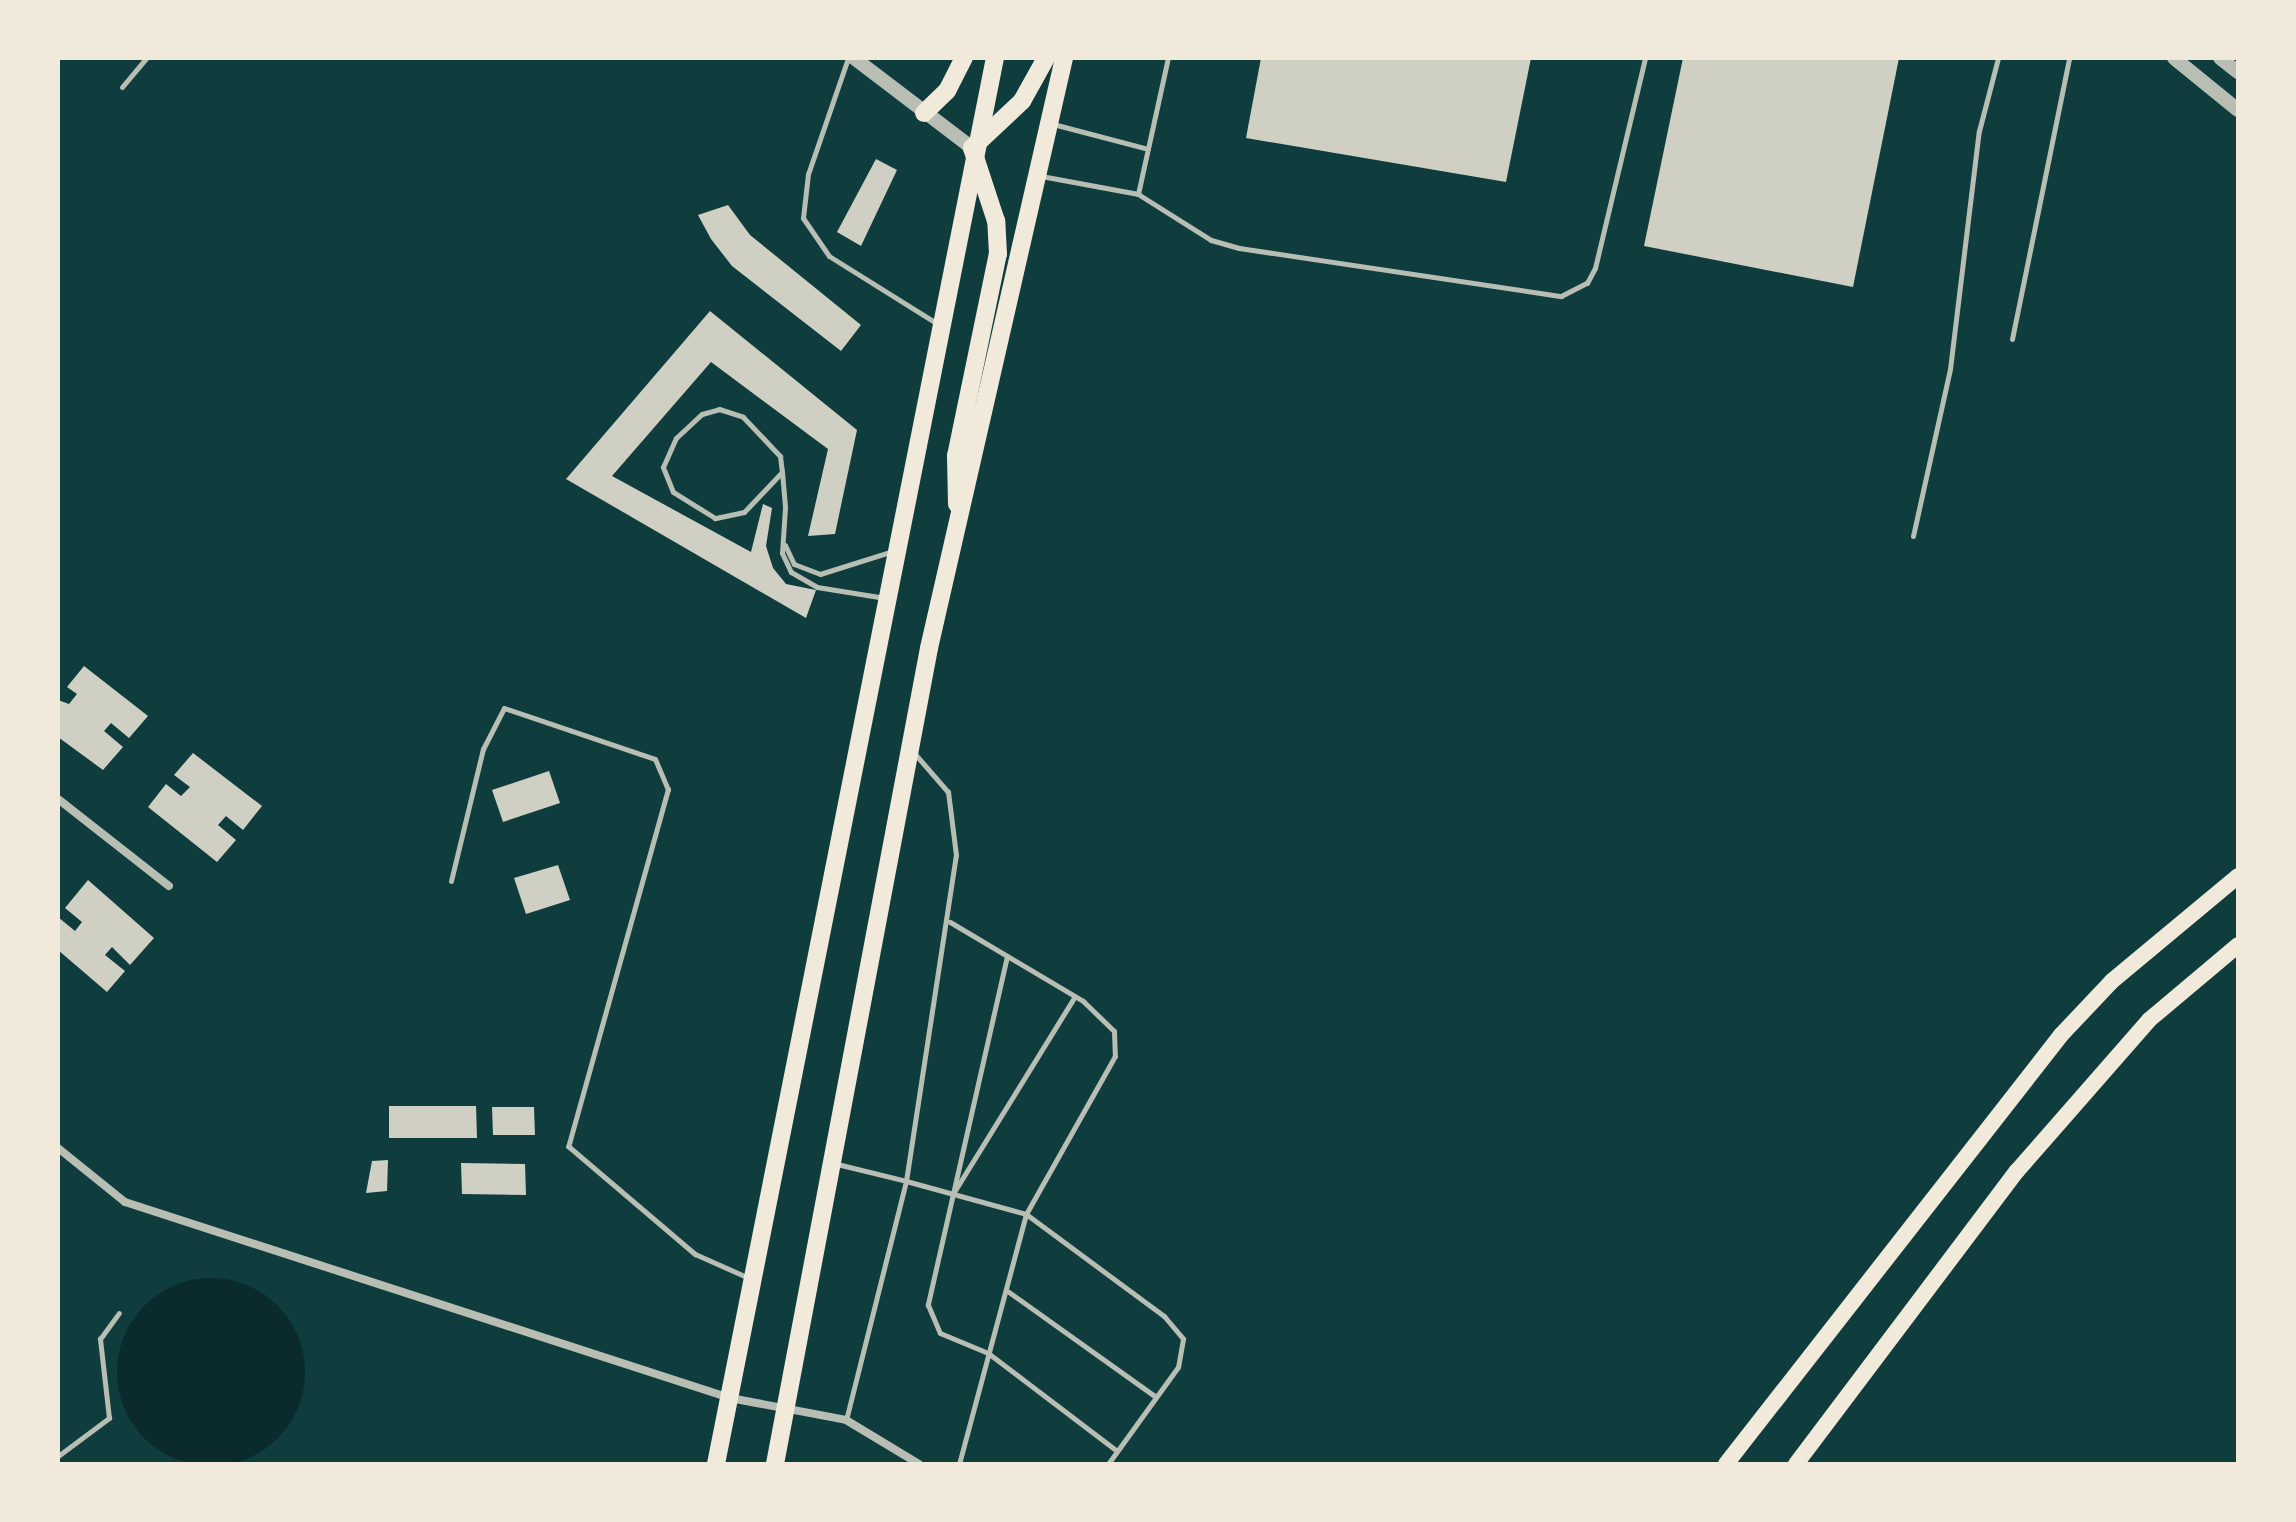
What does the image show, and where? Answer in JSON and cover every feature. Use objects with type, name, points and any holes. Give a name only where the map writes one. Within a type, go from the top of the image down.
[{"type":"highway","points":[[924,113],[947,91],[964,58]]},
{"type":"highway","points":[[716,1464],[972,148],[995,58]]},
{"type":"highway","points":[[972,148],[1022,101],[1046,58]]},
{"type":"highway","points":[[775,1464],[910,748],[1064,58]]},
{"type":"highway","points":[[959,523],[956,456],[998,254],[996,221],[972,148]]},
{"type":"main road","points":[[1726,1464],[2061,1035],[2112,981],[2238,876]]},
{"type":"main road","points":[[1796,1464],[2017,1171],[2149,1020],[2238,945]]},
{"type":"street","points":[[851,58],[972,148]]},
{"type":"street","points":[[2174,58],[2238,110]]},
{"type":"street","points":[[2220,58],[2238,72]]},
{"type":"street","points":[[58,799],[169,886]]},
{"type":"street","points":[[58,1148],[125,1202],[730,1398],[846,1420],[919,1464]]},
{"type":"lane","points":[[122,87],[146,58]]},
{"type":"lane","points":[[851,58],[808,174],[803,218],[829,256],[938,324]]},
{"type":"lane","points":[[1138,194],[1168,58]]},
{"type":"lane","points":[[1038,175],[1138,194],[1211,240],[1239,248],[1561,296],[1587,283],[1595,268],[1645,58]]},
{"type":"lane","points":[[1913,536],[1947,382],[1979,131],[1998,58]]},
{"type":"lane","points":[[2012,339],[2069,58]]},
{"type":"lane","points":[[1050,123],[1148,149]]},
{"type":"lane","points":[[782,472],[744,512],[715,518],[673,492],[663,467],[694,419],[719,409],[765,435],[782,472],[786,565],[807,583],[885,598]]},
{"type":"lane","points":[[783,540],[794,564],[820,574],[893,551]]},
{"type":"lane","points":[[451,881],[483,749],[504,708],[655,759],[668,789],[568,1146],[695,1254],[752,1279]]},
{"type":"lane","points":[[846,1420],[906,1181],[950,922],[956,855],[948,792],[910,748]]},
{"type":"lane","points":[[950,922],[1075,996],[1114,1031],[1115,1056],[1026,1214],[959,1464]]},
{"type":"lane","points":[[1007,956],[928,1305],[940,1333],[988,1353],[1117,1451]]},
{"type":"lane","points":[[951,1196],[1075,996]]},
{"type":"lane","points":[[832,1163],[1026,1214],[1164,1316],[1183,1339],[1178,1367],[1108,1464]]},
{"type":"lane","points":[[1006,1290],[1156,1397]]},
{"type":"lane","points":[[58,1456],[109,1418],[100,1339],[119,1313]]},
{"type":"water","points":[[211,1278],[229,1279],[247,1285],[278,1305],[298,1336],[304,1354],[304,1390],[298,1408],[278,1439],[247,1459],[229,1465],[211,1466],[193,1465],[175,1459],[144,1439],[124,1408],[118,1390],[117,1372],[118,1354],[124,1336],[144,1305],[175,1285],[193,1279]]},
{"type":"building","points":[[1261,58],[1531,58],[1506,182],[1246,138]]},
{"type":"building","points":[[1683,58],[1899,58],[1853,287],[1644,246]]},
{"type":"building","points":[[876,159],[897,170],[861,246],[837,232]]},
{"type":"building","points":[[728,205],[750,235],[861,325],[841,351],[732,266],[711,239],[698,215]]},
{"type":"building","points":[[710,311],[857,430],[835,534],[808,536],[828,449],[711,362],[612,476],[751,552],[763,504],[772,508],[766,546],[773,568],[786,584],[816,590],[806,618],[566,479]]},
{"type":"building","points":[[84,666],[148,716],[129,738],[111,723],[104,731],[123,747],[103,770],[58,737],[58,700],[69,704],[77,694],[67,687]]},
{"type":"building","points":[[193,753],[262,806],[243,830],[226,816],[218,825],[236,840],[217,862],[148,807],[166,784],[181,796],[190,787],[174,775]]},
{"type":"building","points":[[549,771],[560,803],[503,822],[492,790]]},
{"type":"building","points":[[558,865],[570,900],[526,914],[514,878]]},
{"type":"building","points":[[88,880],[154,938],[130,965],[112,947],[105,955],[125,971],[107,992],[58,950],[58,917],[75,931],[82,922],[65,908]]},
{"type":"building","points":[[389,1106],[476,1106],[477,1138],[389,1138]]},
{"type":"building","points":[[492,1107],[534,1107],[535,1135],[493,1135]]},
{"type":"building","points":[[388,1160],[387,1191],[366,1193],[372,1161]]},
{"type":"building","points":[[461,1163],[525,1164],[526,1195],[462,1194]]}]
